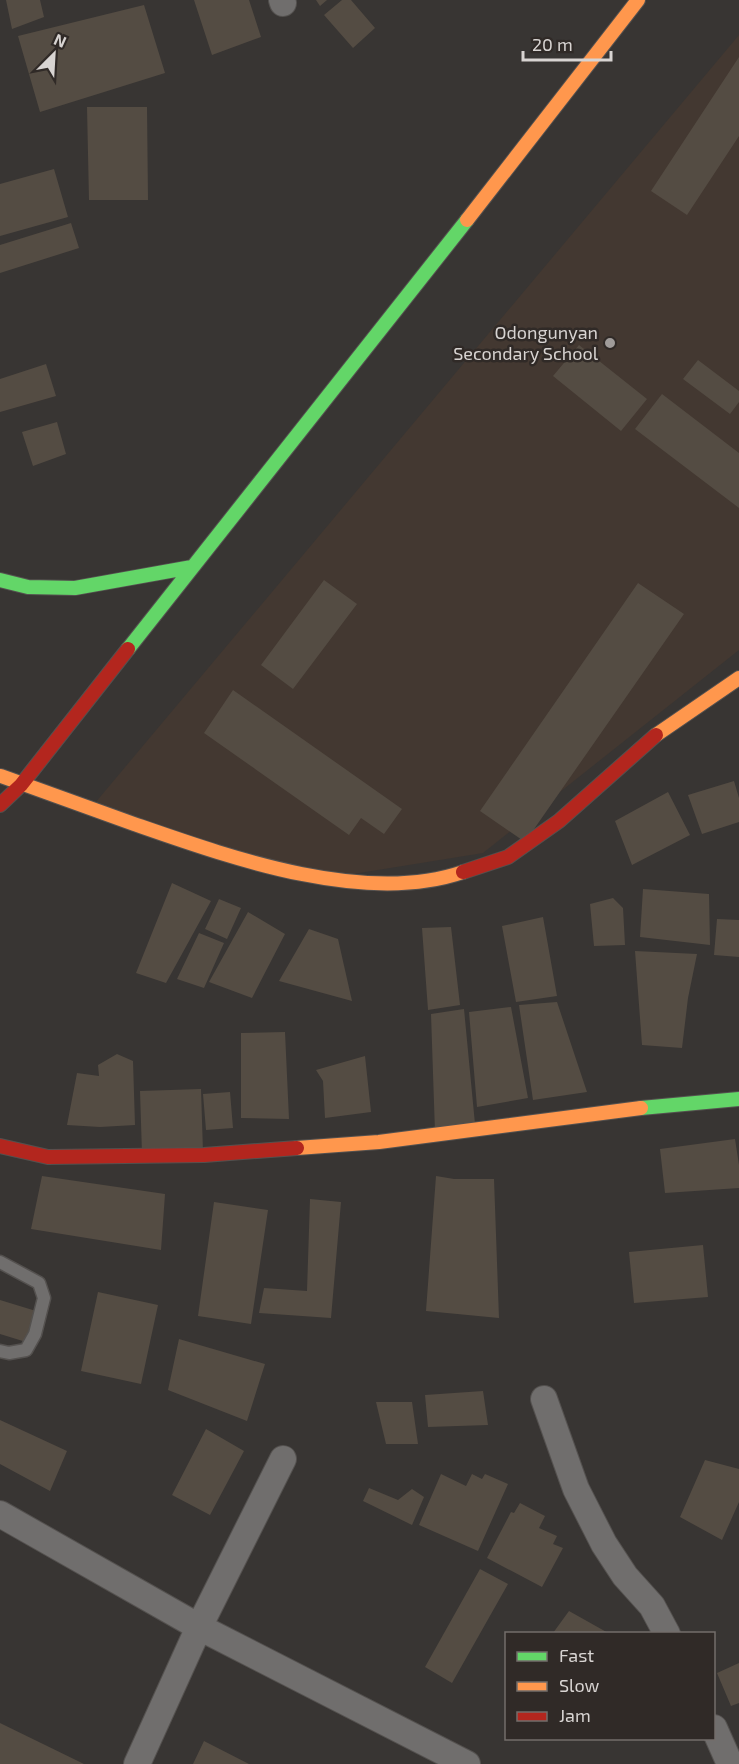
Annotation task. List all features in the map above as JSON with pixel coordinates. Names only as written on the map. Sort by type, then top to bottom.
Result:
[{"type":"main road","points":[[0,805],[21,785],[638,0]]},
{"type":"main road","points":[[0,580],[28,587],[75,588],[192,567]]},
{"type":"main road","points":[[0,776],[203,848],[322,879],[394,884],[452,876],[507,857],[559,821],[655,735],[739,678]]},
{"type":"main road","points":[[0,1146],[48,1157],[204,1155],[379,1143],[660,1106],[739,1099]]},
{"type":"street","points":[[544,1399],[576,1489],[604,1544],[625,1576],[652,1606],[666,1632]]},
{"type":"street","points":[[137,1764],[199,1627],[283,1459]]},
{"type":"street","points":[[0,1514],[199,1627],[466,1764]]},
{"type":"street","points":[[715,1730],[730,1764]]},
{"type":"lane","points":[[0,1262],[39,1283],[44,1298],[35,1334],[26,1350],[9,1353],[0,1351]]},
{"type":"shaded area","name":"Odongunyan Secondary School","points":[[739,35],[739,650],[483,853],[322,879],[90,809]]},
{"type":"building","points":[[6,0],[40,0],[44,17],[12,29]]},
{"type":"building","points":[[194,0],[249,0],[261,37],[212,55]]},
{"type":"building","points":[[316,0],[327,0],[320,6]]},
{"type":"building","points":[[342,0],[351,0],[375,28],[353,48],[324,15]]},
{"type":"building","points":[[144,5],[165,73],[40,112],[18,36]]},
{"type":"building","points":[[739,57],[739,136],[687,215],[651,191]]},
{"type":"building","points":[[87,107],[147,107],[148,200],[89,200]]},
{"type":"building","points":[[54,169],[68,217],[0,236],[0,184]]},
{"type":"building","points":[[71,223],[79,248],[0,273],[0,245]]},
{"type":"building","points":[[579,345],[647,399],[621,431],[553,376]]},
{"type":"building","points":[[698,360],[739,391],[739,402],[730,414],[683,379]]},
{"type":"building","points":[[46,364],[56,396],[0,412],[0,379]]},
{"type":"building","points":[[662,394],[739,453],[739,508],[635,429]]},
{"type":"building","points":[[57,422],[66,454],[33,466],[22,432]]},
{"type":"building","points":[[324,580],[357,604],[293,689],[261,665]]},
{"type":"building","points":[[638,583],[684,614],[525,842],[480,811]]},
{"type":"building","points":[[233,690],[402,809],[384,834],[361,818],[349,835],[204,733]]},
{"type":"building","points":[[734,781],[739,798],[739,822],[702,834],[688,795]]},
{"type":"building","points":[[668,792],[690,835],[632,865],[615,821]]},
{"type":"building","points":[[172,883],[211,901],[166,983],[136,973]]},
{"type":"building","points":[[643,889],[709,894],[710,945],[640,937]]},
{"type":"building","points":[[613,898],[623,908],[625,945],[594,946],[590,904]]},
{"type":"building","points":[[219,899],[241,908],[227,939],[205,929]]},
{"type":"building","points":[[248,912],[285,934],[252,998],[209,982]]},
{"type":"building","points":[[543,917],[557,996],[516,1002],[502,926]]},
{"type":"building","points":[[717,919],[739,920],[739,957],[714,955]]},
{"type":"building","points":[[451,927],[460,1005],[428,1010],[422,928]]},
{"type":"building","points":[[309,929],[338,939],[352,1001],[279,981]]},
{"type":"building","points":[[199,933],[224,943],[204,988],[177,979]]},
{"type":"building","points":[[635,951],[697,954],[688,998],[682,1048],[642,1045]]},
{"type":"building","points":[[557,1002],[587,1092],[533,1100],[519,1005]]},
{"type":"building","points":[[511,1007],[528,1098],[477,1107],[469,1012]]},
{"type":"building","points":[[464,1009],[475,1124],[435,1132],[431,1014]]},
{"type":"building","points":[[285,1032],[289,1119],[241,1118],[241,1033]]},
{"type":"building","points":[[117,1054],[133,1061],[135,1125],[100,1127],[67,1125],[77,1073],[99,1076],[98,1065]]},
{"type":"building","points":[[365,1056],[371,1112],[325,1118],[323,1081],[316,1070]]},
{"type":"building","points":[[201,1089],[203,1152],[142,1154],[140,1091]]},
{"type":"building","points":[[230,1092],[233,1128],[206,1130],[203,1094]]},
{"type":"building","points":[[735,1139],[739,1165],[739,1188],[665,1193],[660,1149]]},
{"type":"building","points":[[42,1176],[165,1194],[161,1250],[31,1229]]},
{"type":"building","points":[[436,1176],[454,1179],[494,1179],[499,1318],[426,1311]]},
{"type":"building","points":[[310,1199],[341,1202],[331,1318],[259,1313],[264,1288],[307,1291]]},
{"type":"building","points":[[214,1202],[268,1210],[251,1324],[198,1316]]},
{"type":"building","points":[[703,1245],[708,1297],[634,1303],[629,1252]]},
{"type":"building","points":[[98,1292],[158,1305],[141,1384],[81,1371]]},
{"type":"building","points":[[0,1300],[36,1311],[26,1342],[0,1334]]},
{"type":"building","points":[[179,1339],[265,1364],[247,1421],[168,1390]]},
{"type":"building","points":[[483,1391],[488,1425],[428,1427],[425,1395]]},
{"type":"building","points":[[376,1402],[412,1402],[418,1444],[386,1444]]},
{"type":"building","points":[[0,1420],[67,1451],[50,1491],[0,1464]]},
{"type":"building","points":[[206,1429],[244,1451],[210,1515],[172,1495]]},
{"type":"building","points":[[705,1460],[739,1469],[739,1502],[722,1540],[680,1517]]},
{"type":"building","points":[[441,1474],[466,1486],[472,1474],[482,1479],[485,1474],[508,1484],[478,1551],[419,1525]]},
{"type":"building","points":[[369,1488],[398,1500],[412,1489],[424,1497],[412,1525],[363,1501]]},
{"type":"building","points":[[520,1503],[545,1516],[539,1528],[557,1536],[553,1544],[563,1548],[542,1587],[487,1558],[511,1512],[514,1513]]},
{"type":"building","points":[[480,1569],[508,1584],[452,1683],[425,1667]]},
{"type":"building","points":[[569,1611],[606,1632],[554,1632]]},
{"type":"building","points":[[739,1663],[739,1703],[731,1706],[717,1673]]},
{"type":"building","points":[[0,1723],[84,1764],[0,1764]]},
{"type":"building","points":[[204,1741],[249,1764],[193,1764]]},
{"type":"traffic: fast","points":[[128,649],[467,220]]},
{"type":"traffic: fast","points":[[0,580],[28,587],[75,588],[192,567]]},
{"type":"traffic: fast","points":[[641,1108],[739,1099]]},
{"type":"traffic: slow","points":[[467,220],[638,0]]},
{"type":"traffic: slow","points":[[656,735],[739,678]]},
{"type":"traffic: slow","points":[[1,776],[212,850],[297,873],[341,880],[384,883],[425,881],[463,872]]},
{"type":"traffic: slow","points":[[297,1148],[379,1142],[641,1108]]},
{"type":"traffic: jam","points":[[0,805],[21,785],[128,649]]},
{"type":"traffic: jam","points":[[463,872],[508,857],[559,821],[656,735]]},
{"type":"traffic: jam","points":[[0,1146],[48,1157],[204,1155],[297,1148]]},
{"type":"place","name":"Odongunyan Secondary School","points":[[610,343]]}]
